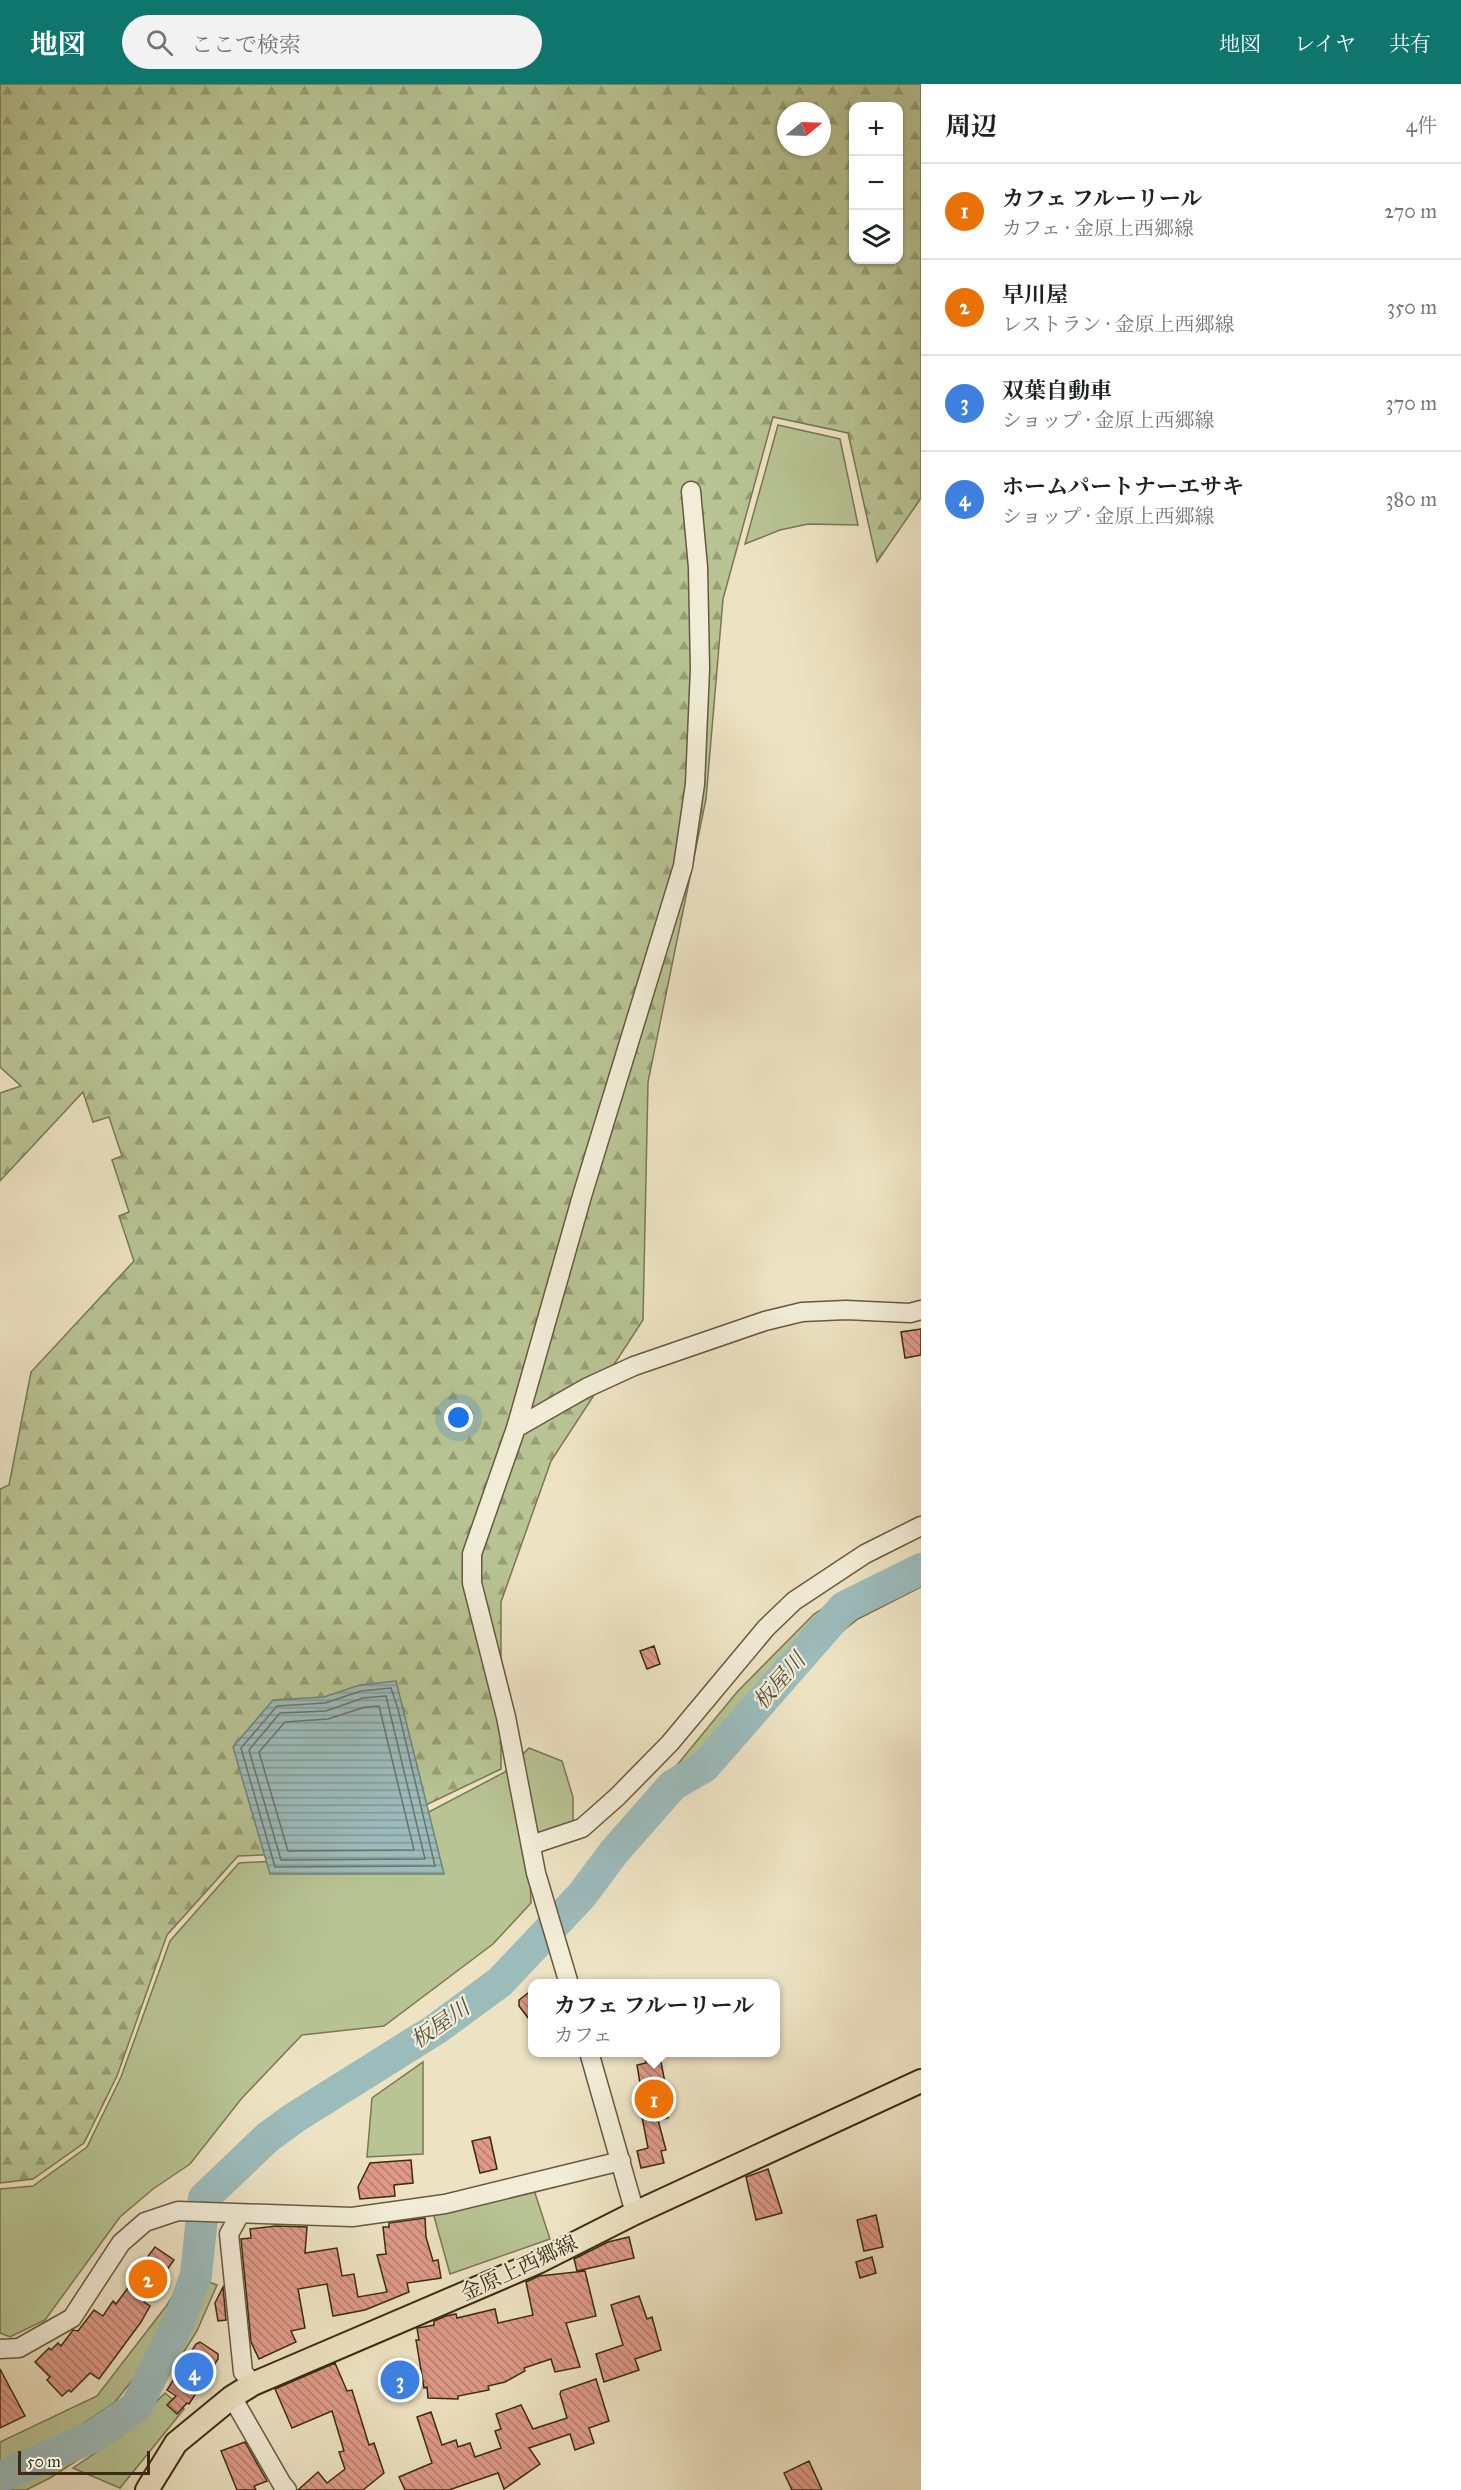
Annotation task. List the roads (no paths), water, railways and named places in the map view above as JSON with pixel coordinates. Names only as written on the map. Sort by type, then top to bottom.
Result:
[{"type":"main road","name":"金原上西郷線","points":[[147,2490],[176,2443],[232,2397],[253,2384],[538,2262],[635,2213],[921,2081]]},
{"type":"street","points":[[567,1979],[545,1904],[506,1717],[472,1583],[472,1554],[516,1428],[582,1196],[683,866],[695,784],[700,669],[698,567],[692,491]]},
{"type":"street","points":[[516,1428],[586,1388],[634,1366],[765,1321],[802,1312],[846,1310],[910,1313],[921,1310]]},
{"type":"street","points":[[531,1845],[582,1828],[617,1797],[670,1743],[766,1628],[794,1601],[865,1554],[921,1526]]},
{"type":"street","points":[[590,2057],[635,2213]]},
{"type":"street","points":[[0,2349],[20,2348],[72,2318],[121,2243],[145,2222],[178,2211],[352,2217],[445,2204],[621,2161]]},
{"type":"street","points":[[236,2214],[229,2234],[243,2372],[253,2384]]},
{"type":"street","points":[[232,2397],[287,2490]]},
{"type":"water","points":[[396,1681],[444,1874],[270,1874],[233,1747],[273,1700],[324,1697],[360,1685]]},
{"type":"waterway","name":"板屋川","points":[[0,2477],[92,2437],[136,2407],[180,2319],[196,2275],[204,2198],[268,2137],[294,2118],[436,2029],[500,1982],[582,1895],[614,1852],[673,1785],[704,1767],[844,1607],[921,1569]]},
{"type":"place","name":"カフェ フルーリール","points":[[654,2099]]},
{"type":"place","name":"早川屋","points":[[148,2279]]},
{"type":"place","name":"ホームパートナーエサキ","points":[[194,2372]]},
{"type":"place","name":"双葉自動車","points":[[400,2380]]}]
